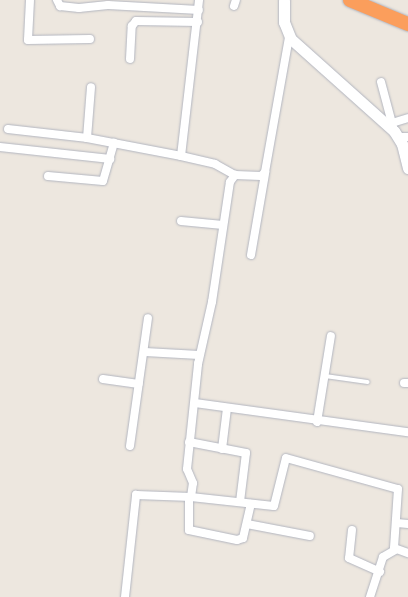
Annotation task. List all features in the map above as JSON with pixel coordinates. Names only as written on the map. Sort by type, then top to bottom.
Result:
[{"type":"highway","points":[[350,0],[408,24]]},
{"type":"street","points":[[30,0],[26,39],[90,39]]},
{"type":"street","points":[[57,0],[60,6],[79,8],[108,5],[199,10]]},
{"type":"street","points":[[181,156],[198,22],[199,0]]},
{"type":"street","points":[[251,255],[289,37],[284,22],[284,0]]},
{"type":"street","points":[[130,59],[132,26],[136,22],[198,22]]},
{"type":"street","points":[[289,37],[398,132]]},
{"type":"street","points":[[381,82],[398,132],[408,168]]},
{"type":"street","points":[[87,138],[92,87]]},
{"type":"street","points":[[398,132],[408,118]]},
{"type":"street","points":[[8,129],[87,138],[181,156],[215,164],[235,175],[264,174]]},
{"type":"street","points":[[48,176],[103,181],[114,143]]},
{"type":"street","points":[[0,147],[110,159]]},
{"type":"street","points":[[235,175],[230,182],[199,355],[187,469],[193,484],[190,497],[189,528],[193,532],[240,540],[247,524],[251,504]]},
{"type":"street","points":[[181,221],[223,225]]},
{"type":"street","points":[[130,446],[145,352],[148,318]]},
{"type":"street","points":[[317,422],[330,336]]},
{"type":"street","points":[[145,352],[199,355]]},
{"type":"street","points":[[103,379],[139,384]]},
{"type":"street","points":[[195,403],[317,422],[408,432]]},
{"type":"street","points":[[222,448],[227,408]]},
{"type":"street","points":[[189,442],[247,454],[240,502]]},
{"type":"street","points":[[125,597],[136,495],[190,497],[251,504],[276,505],[284,460],[289,458],[396,488],[400,493],[395,550]]},
{"type":"street","points":[[397,523],[408,524]]},
{"type":"street","points":[[247,524],[310,536]]},
{"type":"street","points":[[352,530],[349,558],[380,572]]},
{"type":"street","points":[[370,597],[380,572],[383,557],[395,550],[408,553]]},
{"type":"lane","points":[[324,376],[368,382]]}]
